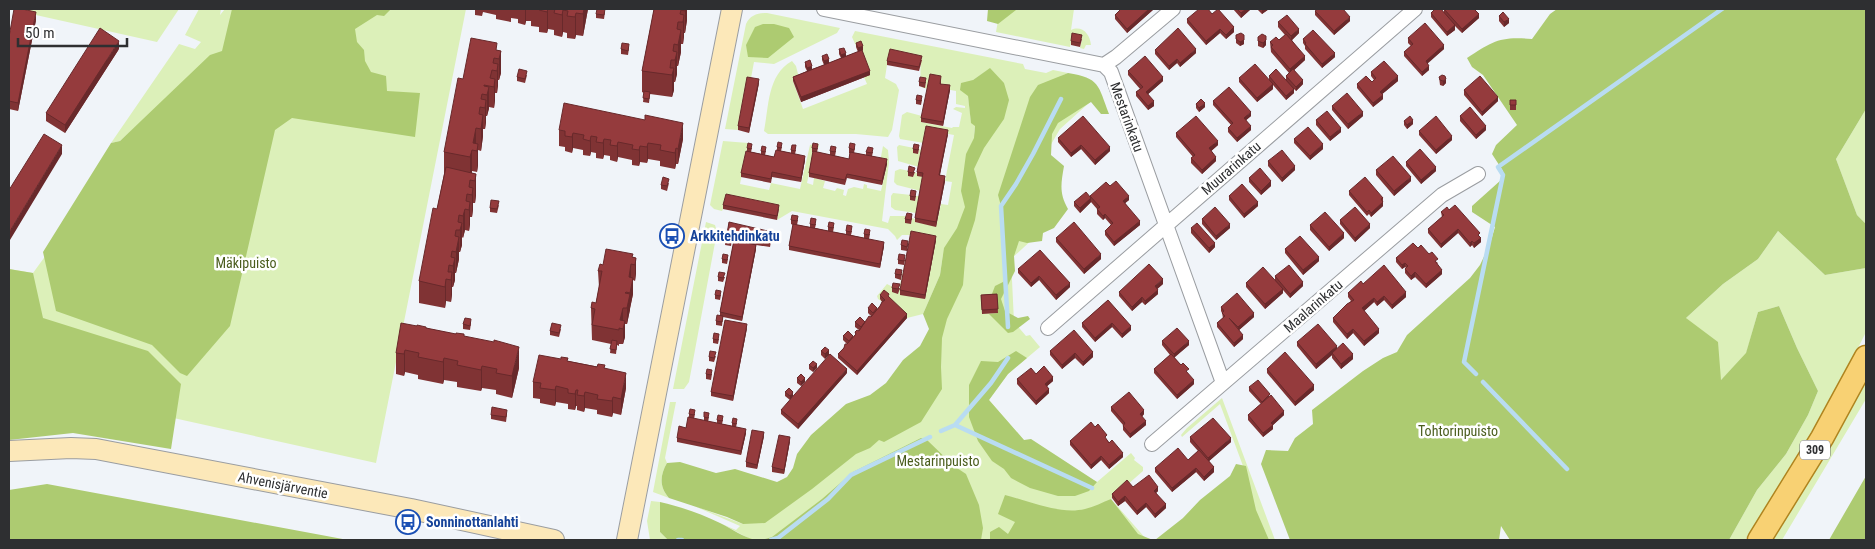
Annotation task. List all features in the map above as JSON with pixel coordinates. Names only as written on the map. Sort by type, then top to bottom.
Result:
[{"type":"main road","points":[[627,540],[732,9]]},
{"type":"main road","name":"309","points":[[1759,540],[1822,438],[1866,357]]},
{"type":"main road","name":"Ahvenisjärventie","points":[[9,451],[71,448],[96,449],[411,509],[554,540]]},
{"type":"street","name":"Mestarinkatu","points":[[824,9],[1104,65],[1111,72],[1223,383]]},
{"type":"street","points":[[1104,65],[1116,58],[1173,9]]},
{"type":"street","name":"Muurarinkatu","points":[[1048,328],[1415,9]]},
{"type":"street","name":"Maalarinkatu","points":[[1152,444],[1442,195],[1478,174]]},
{"type":"green space","points":[[9,9],[179,9],[157,42]]},
{"type":"green space","name":"Mäkipuisto","points":[[199,9],[221,9],[220,15],[225,9],[466,9],[376,463],[160,415],[84,405],[9,269],[33,273],[146,117],[120,141],[111,143],[179,44],[195,49],[201,42],[185,35]]},
{"type":"green space","points":[[232,9],[391,9],[384,16],[377,15],[355,29],[357,42],[364,50],[365,61],[371,72],[386,76],[387,91],[420,93],[415,137],[292,118],[275,130],[230,326],[187,376],[180,373],[152,345],[56,311],[43,252],[111,143],[120,141],[210,55],[222,51]]},
{"type":"green space","points":[[988,9],[1027,9],[1016,10],[998,24],[987,21]]},
{"type":"green space","points":[[1000,9],[1074,9],[1071,30],[1079,29],[1085,32],[1089,37],[1091,45],[1086,45],[1084,49],[1080,48],[1082,39],[1072,38],[1070,47],[996,32]]},
{"type":"green space","name":"Tohtorinpuisto","points":[[1557,9],[1866,9],[1866,109],[1836,159],[1857,215],[1866,224],[1866,268],[1825,275],[1778,231],[1758,259],[1723,284],[1686,318],[1718,342],[1721,380],[1746,353],[1758,312],[1779,306],[1818,391],[1808,415],[1786,454],[1757,490],[1729,540],[1510,540],[1501,526],[1499,540],[1290,540],[1261,464],[1266,450],[1288,451],[1295,438],[1313,424],[1312,410],[1363,371],[1383,358],[1397,352],[1407,335],[1470,278],[1480,265],[1490,244],[1495,227],[1472,212],[1472,206],[1501,180],[1503,171],[1492,154],[1496,145],[1517,125],[1483,75],[1472,67],[1467,58],[1497,41],[1512,38],[1532,39],[1550,14]]},
{"type":"green space","points":[[767,13],[840,28],[837,33],[774,64],[754,62],[751,78],[747,82],[738,130],[725,129],[746,24],[755,15]]},
{"type":"green space","points":[[763,24],[774,24],[789,28],[794,37],[768,58],[748,57],[746,45],[755,27]]},
{"type":"green space","name":"Mestarinpuisto","points":[[855,31],[1023,64],[1025,69],[1046,73],[1053,70],[1068,73],[1061,76],[1099,94],[1060,129],[1032,177],[1035,237],[1011,259],[1014,322],[1026,336],[1030,335],[1040,347],[1008,374],[989,400],[1030,447],[1097,482],[1131,453],[1135,458],[1134,460],[1143,467],[1143,471],[1111,499],[1147,540],[789,540],[772,537],[761,540],[750,539],[722,524],[736,530],[740,526],[692,505],[743,524],[930,363],[944,248],[940,275],[923,314],[907,318],[878,299],[877,296],[887,284],[893,287],[898,294],[911,235],[902,235],[897,240],[888,229],[792,211],[777,220],[779,209],[723,209],[722,211],[714,209],[710,205],[723,141],[748,143],[740,184],[769,190],[771,183],[800,189],[810,145],[818,143],[819,147],[812,152],[807,183],[813,185],[814,178],[825,181],[823,188],[835,191],[837,188],[844,190],[843,195],[846,196],[848,189],[854,187],[863,189],[864,184],[867,185],[867,188],[881,191],[887,164],[880,162],[883,146],[888,150],[889,162],[882,221],[888,223],[890,216],[905,216],[911,224],[912,218],[915,219],[915,222],[936,226],[941,204],[948,205],[952,182],[945,181],[954,135],[927,130],[924,143],[900,139],[902,115],[907,112],[922,116],[921,122],[952,128],[959,127],[962,113],[953,109],[956,107],[965,108],[965,106],[956,104],[956,91],[940,88],[941,81],[928,89],[921,87],[925,87],[926,83],[920,81],[921,60],[887,65],[885,78],[896,84],[899,90],[892,130],[888,137],[856,134],[768,134],[764,131],[773,83],[784,67],[792,61],[796,66],[799,78],[793,81],[803,109],[867,84],[864,77],[869,75],[852,37]],"holes":[[[988,70],[974,137],[975,125],[971,122],[968,95],[973,80]]]},
{"type":"green space","points":[[990,68],[1004,83],[1009,100],[1004,119],[984,148],[974,169],[980,191],[975,220],[966,248],[963,285],[947,319],[942,338],[942,389],[921,422],[884,442],[879,440],[870,448],[856,454],[765,523],[743,524],[669,498],[662,485],[663,472],[667,463],[680,462],[716,473],[735,469],[777,482],[787,477],[793,468],[797,454],[811,435],[846,404],[870,395],[886,383],[903,360],[920,346],[929,329],[923,314],[940,275],[944,248],[957,228],[965,207],[961,191],[966,154],[974,138],[975,126],[971,123],[968,96],[960,90],[961,83],[973,80]]},
{"type":"green space","points":[[1068,73],[1086,77],[1096,85],[1100,90],[1109,114],[1101,114],[1091,102],[1058,123],[1052,134],[1051,155],[1064,166],[1062,188],[1063,198],[1068,209],[1054,228],[1043,233],[1042,241],[1027,243],[1019,241],[1014,256],[1015,271],[1001,299],[1005,311],[1018,318],[1028,316],[1030,319],[1013,332],[1008,333],[989,314],[998,313],[990,299],[995,286],[1003,282],[1005,277],[1001,206],[998,195],[1030,97],[1038,85]]},
{"type":"green space","points":[[1866,109],[1866,224],[1857,215],[1836,159]]},
{"type":"green space","points":[[899,145],[914,148],[918,154],[919,149],[922,150],[919,167],[898,161],[897,147]]},
{"type":"green space","points":[[900,169],[909,171],[913,177],[915,172],[923,177],[921,191],[897,185],[894,182],[895,171]]},
{"type":"green space","points":[[893,193],[911,195],[915,201],[916,196],[920,196],[916,213],[895,210],[891,207],[891,196]]},
{"type":"green space","points":[[706,222],[715,225],[717,232],[689,382],[684,389],[673,389]]},
{"type":"green space","points":[[1778,231],[1825,275],[1866,268],[1866,332],[1812,433],[1745,540],[1729,540],[1757,490],[1786,454],[1808,415],[1818,391],[1779,306],[1758,312],[1746,354],[1721,380],[1686,318],[1723,284],[1758,259]]},
{"type":"green space","points":[[9,269],[33,273],[43,318],[148,351],[181,384],[171,449],[73,433],[9,440]]},
{"type":"green space","points":[[1016,351],[1027,358],[1008,374],[989,400],[1024,440],[1031,439],[1097,482],[1089,491],[1075,496],[1058,496],[1030,488],[1011,478],[1004,469],[992,461],[978,441],[969,417],[969,385],[981,361],[998,362]]},
{"type":"green space","points":[[1866,379],[1866,399],[1782,540],[1772,540]]},
{"type":"green space","points":[[1222,398],[1275,540],[1164,540],[1246,467],[1243,466],[1220,404],[1182,437],[1181,435]]},
{"type":"green space","points":[[670,402],[676,402],[665,458],[667,463],[662,481],[663,490],[669,498],[653,492]]},
{"type":"green space","points":[[921,438],[927,440],[954,466],[966,474],[979,505],[983,528],[981,540],[761,540],[772,537],[822,499],[853,472]]},
{"type":"green space","points":[[1236,464],[1246,466],[1256,510],[1269,540],[1155,540],[1230,476]]},
{"type":"green space","points":[[1866,476],[1866,540],[1829,540],[1833,533]]},
{"type":"green space","points":[[47,484],[348,540],[9,540],[9,490]]},
{"type":"green space","points":[[1005,495],[1065,510],[1085,509],[1111,499],[1138,534],[1153,540],[990,540],[990,532],[999,527],[1008,534],[1015,522],[998,514]]},
{"type":"green space","points":[[651,501],[660,502],[660,532],[668,540],[650,540],[647,521]]},
{"type":"green space","points":[[660,502],[698,514],[756,540],[668,540],[660,532]]},
{"type":"building","points":[[14,9],[36,12],[18,103],[9,101],[9,37]]},
{"type":"building","points":[[540,9],[548,9],[547,12]]},
{"type":"building","points":[[555,9],[584,9],[583,14],[576,13],[575,17],[567,16],[568,11],[563,10],[562,15],[554,13]]},
{"type":"building","points":[[597,9],[605,9],[604,15],[596,14]]},
{"type":"building","points":[[654,9],[685,9],[685,11],[681,10],[680,14],[684,15],[683,22],[678,22],[677,29],[681,30],[678,45],[674,44],[673,51],[677,52],[675,60],[671,60],[670,68],[674,68],[672,75],[642,71]]},
{"type":"building","points":[[1121,9],[1149,9],[1127,29],[1115,15]]},
{"type":"building","points":[[1199,9],[1208,9],[1212,14],[1218,9],[1234,27],[1226,35],[1220,29],[1206,41],[1187,19]]},
{"type":"building","points":[[1237,9],[1246,9],[1241,13]]},
{"type":"building","points":[[1318,9],[1343,9],[1350,17],[1334,31],[1315,11]]},
{"type":"building","points":[[1435,9],[1441,9],[1455,25],[1447,32],[1431,13]]},
{"type":"building","points":[[1444,9],[1474,9],[1479,14],[1462,29]]},
{"type":"building","points":[[1503,12],[1509,19],[1504,22],[1499,16]]},
{"type":"building","points":[[1287,15],[1299,29],[1291,36],[1278,22]]},
{"type":"building","points":[[1425,23],[1444,45],[1426,61],[1429,66],[1422,72],[1404,52],[1413,44],[1408,38]]},
{"type":"building","points":[[100,28],[119,41],[65,125],[46,113]]},
{"type":"building","points":[[1178,28],[1196,49],[1180,63],[1177,59],[1169,66],[1155,50]]},
{"type":"building","points":[[1313,30],[1335,53],[1322,64],[1303,39]]},
{"type":"building","points":[[1072,33],[1082,35],[1080,43],[1071,41]]},
{"type":"building","points":[[1241,33],[1244,35],[1244,40],[1240,42],[1236,39],[1236,35]]},
{"type":"building","points":[[1262,34],[1266,36],[1266,40],[1263,43],[1258,41],[1258,37]]},
{"type":"building","points":[[1286,34],[1305,56],[1290,69],[1271,47],[1273,45],[1270,42],[1276,37],[1279,40]]},
{"type":"building","points":[[471,38],[497,43],[496,50],[501,51],[499,59],[494,58],[493,63],[498,64],[497,71],[492,70],[490,78],[495,79],[494,87],[484,85],[489,87],[487,95],[482,94],[481,99],[486,100],[485,108],[480,107],[479,114],[483,115],[481,129],[476,128],[473,143],[478,144],[477,151],[472,150],[470,157],[444,152],[458,78],[463,79]]},
{"type":"building","points":[[861,41],[863,46],[858,48],[856,43]]},
{"type":"building","points":[[622,43],[629,44],[628,51],[621,49]]},
{"type":"building","points":[[844,48],[846,53],[841,55],[839,49]]},
{"type":"building","points":[[890,49],[922,56],[919,67],[887,61]]},
{"type":"building","points":[[862,50],[870,71],[801,97],[793,77]]},
{"type":"building","points":[[827,54],[829,59],[824,61],[822,56]]},
{"type":"building","points":[[1145,56],[1163,77],[1146,92],[1154,101],[1148,106],[1136,92],[1143,87],[1128,71]]},
{"type":"building","points":[[810,60],[812,66],[807,68],[805,62]]},
{"type":"building","points":[[1384,61],[1398,76],[1380,92],[1383,95],[1373,103],[1357,84],[1366,76],[1372,82],[1376,78],[1371,72]]},
{"type":"building","points":[[1255,64],[1273,84],[1257,98],[1239,78]]},
{"type":"building","points":[[519,69],[527,71],[525,79],[517,77]]},
{"type":"building","points":[[1276,69],[1294,89],[1286,96],[1269,76]]},
{"type":"building","points":[[1293,69],[1303,80],[1296,87],[1286,76]]},
{"type":"building","points":[[930,74],[941,76],[940,84],[950,85],[943,122],[921,118]]},
{"type":"building","points":[[1442,75],[1446,79],[1443,81],[1439,77]]},
{"type":"building","points":[[1480,76],[1498,97],[1482,112],[1464,90]]},
{"type":"building","points":[[747,77],[759,79],[749,128],[738,126]]},
{"type":"building","points":[[920,77],[926,78],[925,83],[919,82]]},
{"type":"building","points":[[1229,87],[1251,112],[1244,118],[1251,126],[1237,138],[1228,128],[1233,123],[1213,101]]},
{"type":"building","points":[[644,91],[650,92],[649,99],[643,98]]},
{"type":"building","points":[[1347,93],[1363,112],[1348,124],[1332,106]]},
{"type":"building","points":[[917,95],[922,96],[921,101],[916,100]]},
{"type":"building","points":[[1201,99],[1205,103],[1199,108],[1196,104]]},
{"type":"building","points":[[1510,100],[1516,100],[1516,105],[1510,105]]},
{"type":"building","points":[[564,103],[645,120],[645,115],[683,123],[678,149],[676,148],[675,153],[660,150],[661,145],[648,143],[647,147],[640,146],[639,150],[632,149],[633,145],[618,142],[617,146],[610,145],[611,140],[604,139],[603,143],[596,142],[597,137],[591,136],[590,141],[583,139],[584,135],[573,133],[572,137],[565,136],[565,131],[559,130]]},
{"type":"building","points":[[1470,107],[1486,126],[1476,135],[1460,116]]},
{"type":"building","points":[[1327,111],[1341,128],[1330,137],[1316,120]]},
{"type":"building","points":[[1083,116],[1110,147],[1095,160],[1081,145],[1071,153],[1058,138]]},
{"type":"building","points":[[1196,116],[1218,141],[1209,148],[1216,157],[1202,170],[1191,158],[1195,155],[1176,133]]},
{"type":"building","points":[[1410,116],[1413,120],[1407,125],[1404,121]]},
{"type":"building","points":[[1436,116],[1452,136],[1436,150],[1419,131]]},
{"type":"building","points":[[926,126],[948,130],[939,175],[945,176],[936,222],[915,218],[923,173],[917,172]]},
{"type":"building","points":[[1308,127],[1323,144],[1310,156],[1294,139]]},
{"type":"building","points":[[44,134],[62,145],[9,231],[9,190]]},
{"type":"building","points":[[778,142],[782,143],[781,148],[777,147]]},
{"type":"building","points":[[748,143],[752,144],[751,149],[747,148]]},
{"type":"building","points":[[813,143],[818,144],[817,149],[812,148]]},
{"type":"building","points":[[850,143],[855,144],[854,150],[849,148]]},
{"type":"building","points":[[914,144],[919,145],[918,150],[913,149]]},
{"type":"building","points":[[792,145],[796,145],[795,151],[791,150]]},
{"type":"building","points":[[762,146],[766,147],[765,152],[761,151]]},
{"type":"building","points":[[831,146],[836,147],[835,152],[830,151]]},
{"type":"building","points":[[868,147],[873,148],[872,153],[866,152]]},
{"type":"building","points":[[1420,149],[1436,167],[1421,180],[1406,162]]},
{"type":"building","points":[[776,150],[805,156],[801,178],[772,172],[771,179],[741,173],[746,151],[774,157]]},
{"type":"building","points":[[1282,150],[1295,166],[1282,178],[1268,161]]},
{"type":"building","points":[[813,151],[849,159],[850,152],[887,159],[882,181],[847,174],[845,180],[809,173]]},
{"type":"building","points":[[1393,156],[1411,177],[1394,191],[1376,170]]},
{"type":"building","points":[[909,166],[915,168],[913,173],[908,172]]},
{"type":"building","points":[[446,167],[476,174],[475,181],[470,180],[469,187],[473,188],[472,195],[467,194],[466,201],[470,202],[469,210],[465,209],[463,216],[459,215],[458,222],[462,223],[460,230],[456,230],[455,236],[459,237],[456,252],[452,251],[451,257],[455,258],[453,266],[449,265],[448,272],[452,272],[451,280],[446,279],[445,287],[419,281],[433,208],[437,209]]},
{"type":"building","points":[[1260,168],[1271,181],[1261,191],[1249,178]]},
{"type":"building","points":[[663,177],[669,179],[667,186],[661,185]]},
{"type":"building","points":[[1365,177],[1383,198],[1381,199],[1383,202],[1371,213],[1369,210],[1367,212],[1349,191]]},
{"type":"building","points":[[1116,181],[1129,196],[1123,201],[1140,221],[1114,242],[1105,231],[1113,223],[1105,214],[1103,216],[1097,209],[1100,207],[1090,196],[1106,182],[1110,186]]},
{"type":"building","points":[[1242,184],[1258,202],[1244,214],[1229,196]]},
{"type":"building","points":[[911,190],[916,191],[915,197],[910,196]]},
{"type":"building","points":[[1086,192],[1091,198],[1080,208],[1074,202]]},
{"type":"building","points":[[726,194],[779,205],[777,216],[723,205]]},
{"type":"building","points":[[491,200],[499,201],[497,209],[490,208]]},
{"type":"building","points":[[1455,205],[1480,233],[1478,235],[1481,238],[1474,243],[1472,241],[1470,243],[1458,229],[1441,244],[1428,229],[1444,215],[1441,212],[1447,207],[1449,210]]},
{"type":"building","points":[[1215,207],[1230,224],[1216,236],[1202,219]]},
{"type":"building","points":[[1355,207],[1370,224],[1355,238],[1340,220]]},
{"type":"building","points":[[1325,212],[1344,233],[1329,247],[1310,225]]},
{"type":"building","points":[[907,213],[912,214],[911,220],[905,219]]},
{"type":"building","points":[[792,215],[798,216],[797,221],[791,220]]},
{"type":"building","points":[[811,218],[816,219],[815,225],[810,224]]},
{"type":"building","points":[[729,222],[772,232],[770,243],[727,234]]},
{"type":"building","points":[[829,222],[834,223],[833,228],[828,227]]},
{"type":"building","points":[[1074,222],[1101,254],[1084,269],[1056,238]]},
{"type":"building","points":[[1197,223],[1215,243],[1209,248],[1191,228]]},
{"type":"building","points":[[793,224],[884,242],[880,264],[789,246]]},
{"type":"building","points":[[847,225],[852,226],[851,232],[846,231]]},
{"type":"building","points":[[865,229],[870,230],[869,235],[864,234]]},
{"type":"building","points":[[911,231],[936,236],[925,295],[900,290]]},
{"type":"building","points":[[727,236],[732,237],[731,242],[725,241]]},
{"type":"building","points":[[1300,236],[1319,257],[1303,270],[1285,249]]},
{"type":"building","points":[[734,240],[756,245],[742,317],[720,312]]},
{"type":"building","points":[[902,240],[908,241],[907,247],[901,245]]},
{"type":"building","points":[[1413,243],[1418,248],[1421,245],[1429,254],[1432,252],[1438,259],[1435,261],[1442,270],[1426,284],[1415,272],[1411,276],[1405,269],[1408,266],[1405,263],[1402,265],[1396,258]]},
{"type":"building","points":[[606,249],[633,254],[632,257],[636,258],[635,265],[631,264],[629,277],[633,278],[630,293],[625,293],[630,294],[627,308],[623,308],[620,320],[625,321],[623,329],[619,328],[619,330],[592,325],[595,309],[591,308],[592,302],[596,303],[602,271],[598,271],[600,264],[603,265]]},
{"type":"building","points":[[1040,250],[1070,283],[1056,295],[1039,276],[1031,283],[1018,269]]},
{"type":"building","points":[[723,254],[728,255],[727,260],[722,259]]},
{"type":"building","points":[[899,254],[905,255],[904,261],[898,260]]},
{"type":"building","points":[[1149,264],[1163,279],[1155,286],[1158,290],[1145,301],[1142,297],[1132,307],[1119,292]]},
{"type":"building","points":[[1289,265],[1303,282],[1290,294],[1275,276]]},
{"type":"building","points":[[1384,265],[1406,292],[1392,305],[1384,296],[1377,302],[1374,298],[1362,308],[1379,329],[1364,341],[1353,329],[1347,334],[1333,318],[1347,304],[1354,300],[1348,293],[1361,281],[1363,284]]},
{"type":"building","points":[[1263,267],[1283,289],[1265,304],[1246,283]]},
{"type":"building","points":[[896,269],[902,270],[901,275],[895,274]]},
{"type":"building","points":[[719,272],[725,273],[723,278],[718,277]]},
{"type":"building","points":[[893,283],[900,284],[898,289],[892,288]]},
{"type":"building","points":[[716,290],[721,291],[720,296],[715,295]]},
{"type":"building","points":[[884,290],[907,314],[857,371],[838,354],[856,334],[855,332],[859,331],[869,316],[871,317],[885,300],[880,295]]},
{"type":"building","points":[[1237,293],[1254,313],[1238,327],[1229,318],[1243,335],[1234,343],[1217,323],[1225,316],[1222,313],[1224,311],[1221,307]]},
{"type":"building","points":[[997,294],[998,309],[982,310],[981,295]]},
{"type":"building","points":[[1108,300],[1131,326],[1122,334],[1112,323],[1095,338],[1082,323]]},
{"type":"building","points":[[872,303],[877,308],[873,313],[868,308]]},
{"type":"building","points":[[717,315],[723,316],[722,322],[716,321]]},
{"type":"building","points":[[860,317],[865,322],[861,327],[855,322]]},
{"type":"building","points":[[465,318],[471,319],[470,326],[463,324]]},
{"type":"building","points":[[725,320],[747,324],[733,396],[711,392]]},
{"type":"building","points":[[401,323],[464,334],[464,336],[494,342],[494,340],[519,347],[512,376],[496,373],[497,369],[482,366],[481,370],[457,365],[458,361],[444,358],[443,362],[418,357],[419,353],[405,350],[404,354],[396,353]]},
{"type":"building","points":[[552,323],[561,325],[559,333],[550,331]]},
{"type":"building","points":[[1318,324],[1337,346],[1316,364],[1297,342]]},
{"type":"building","points":[[1177,328],[1189,341],[1174,354],[1162,341]]},
{"type":"building","points":[[1074,330],[1093,352],[1083,362],[1075,353],[1062,365],[1050,351]]},
{"type":"building","points":[[848,331],[853,336],[849,341],[843,336]]},
{"type":"building","points":[[714,333],[719,334],[718,340],[713,339]]},
{"type":"building","points":[[612,340],[617,341],[616,350],[610,349]]},
{"type":"building","points":[[1343,343],[1353,354],[1341,364],[1332,353]]},
{"type":"building","points":[[825,347],[829,350],[825,354],[821,351]]},
{"type":"building","points":[[710,351],[716,352],[714,358],[709,357]]},
{"type":"building","points":[[1285,352],[1314,385],[1295,402],[1267,369]]},
{"type":"building","points":[[830,354],[847,369],[798,424],[781,410]]},
{"type":"building","points":[[1171,354],[1181,365],[1183,363],[1189,369],[1186,371],[1194,380],[1177,395],[1154,369]]},
{"type":"building","points":[[539,355],[561,359],[561,357],[568,358],[567,361],[597,367],[598,364],[605,365],[604,368],[626,373],[621,399],[613,397],[612,401],[597,399],[598,395],[585,392],[584,396],[577,395],[578,390],[576,390],[575,394],[568,393],[568,389],[556,386],[555,390],[540,388],[541,383],[533,382]]},
{"type":"building","points":[[813,361],[817,364],[813,368],[809,365]]},
{"type":"building","points":[[1044,366],[1053,377],[1045,384],[1049,389],[1036,401],[1017,379],[1031,368],[1036,374]]},
{"type":"building","points":[[707,369],[712,370],[711,375],[706,374]]},
{"type":"building","points":[[801,374],[805,378],[801,382],[797,378]]},
{"type":"building","points":[[1258,380],[1270,394],[1262,402],[1249,387]]},
{"type":"building","points":[[789,388],[793,392],[790,396],[785,392]]},
{"type":"building","points":[[1129,392],[1144,410],[1140,414],[1146,421],[1130,434],[1123,426],[1125,423],[1111,407]]},
{"type":"building","points":[[1271,395],[1284,411],[1271,423],[1273,425],[1263,433],[1248,415]]},
{"type":"building","points":[[492,407],[507,410],[506,417],[491,415]]},
{"type":"building","points":[[690,409],[695,410],[694,415],[689,414]]},
{"type":"building","points":[[704,412],[709,413],[708,418],[704,417]]},
{"type":"building","points":[[718,415],[723,416],[722,421],[717,420]]},
{"type":"building","points":[[688,417],[746,429],[741,451],[677,438],[679,426],[686,428]]},
{"type":"building","points":[[733,418],[737,419],[736,424],[732,423]]},
{"type":"building","points":[[1213,418],[1231,438],[1208,458],[1190,437]]},
{"type":"building","points":[[1091,422],[1095,427],[1098,424],[1107,435],[1105,437],[1109,443],[1112,440],[1123,453],[1109,465],[1101,456],[1091,465],[1070,441]]},
{"type":"building","points":[[752,430],[764,432],[757,465],[746,462]]},
{"type":"building","points":[[779,435],[790,437],[784,470],[772,467]]},
{"type":"building","points":[[1178,448],[1188,460],[1199,450],[1214,467],[1204,477],[1196,468],[1172,488],[1155,468]]},
{"type":"building","points":[[1149,475],[1158,487],[1154,491],[1166,504],[1155,514],[1146,503],[1137,511],[1125,496],[1118,502],[1112,494],[1127,480],[1133,487]]},
{"type":"waterway","points":[[1476,374],[1464,362],[1503,175],[1498,167],[1722,9]]},
{"type":"waterway","points":[[1008,327],[1001,206],[1033,154],[1061,99]]},
{"type":"waterway","points":[[955,425],[991,383],[1008,358]]},
{"type":"waterway","points":[[1483,382],[1567,469]]},
{"type":"waterway","points":[[941,431],[955,425],[1092,488]]},
{"type":"waterway","points":[[771,540],[778,538],[828,499],[851,475],[930,437]]},
{"type":"place","name":"Arkkitehdinkatu","points":[[672,236]]},
{"type":"place","name":"Sonninottanlahti","points":[[408,522]]}]
